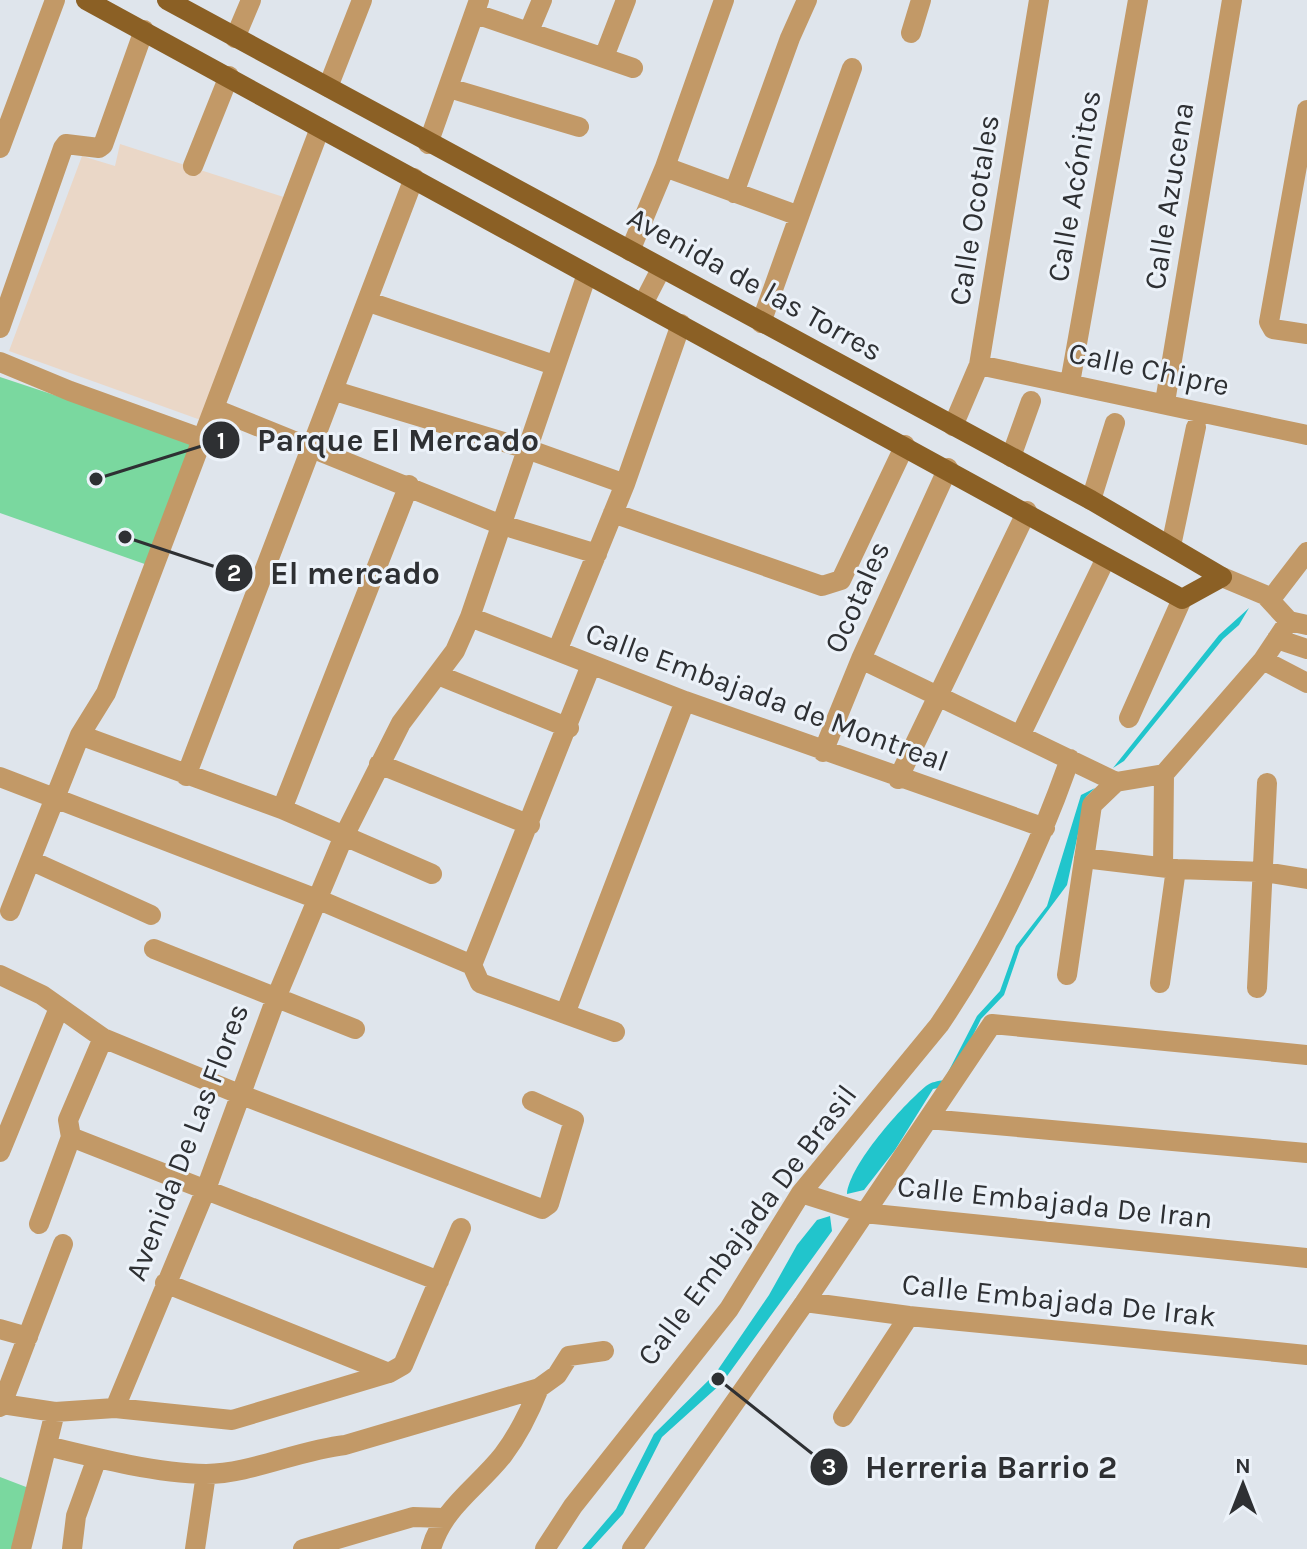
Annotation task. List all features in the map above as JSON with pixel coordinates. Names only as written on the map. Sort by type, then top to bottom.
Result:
[{"type":"main road","name":"Avenida de las Torres","points":[[167,0],[428,144],[1091,500],[1222,577]]},
{"type":"main road","points":[[94,2],[587,274],[1027,511],[1182,599],[1222,577]]},
{"type":"street","points":[[0,148],[55,0]]},
{"type":"street","points":[[235,38],[251,0]]},
{"type":"street","points":[[328,87],[362,0]]},
{"type":"street","points":[[529,31],[542,0]]},
{"type":"street","points":[[604,57],[626,0]]},
{"type":"street","points":[[630,251],[665,167],[724,0]]},
{"type":"street","points":[[734,193],[790,38],[807,0]]},
{"type":"street","points":[[911,33],[921,0]]},
{"type":"street","name":"Calle Ocotales","points":[[953,426],[979,365],[1039,0]]},
{"type":"street","name":"Calle Acónitos","points":[[1070,383],[1138,0]]},
{"type":"street","name":"Calle Azucena","points":[[1165,402],[1232,0]]},
{"type":"street","points":[[428,144],[477,7],[529,31],[633,68]]},
{"type":"street","points":[[0,328],[63,148],[66,144],[99,148],[103,145],[144,30]]},
{"type":"street","points":[[761,323],[852,68]]},
{"type":"street","points":[[193,166],[229,76]]},
{"type":"street","points":[[449,88],[579,127]]},
{"type":"street","points":[[1307,110],[1269,322],[1273,329],[1307,334]]},
{"type":"street","points":[[10,911],[80,735],[106,693],[320,128]]},
{"type":"street","points":[[665,167],[799,216]]},
{"type":"street","points":[[186,776],[414,178]]},
{"type":"street","points":[[644,302],[661,269]]},
{"type":"street","name":"Avenida De Las Flores","points":[[115,1408],[206,1189],[276,998],[343,838],[401,723],[455,651],[470,617],[499,524],[587,274]]},
{"type":"street","points":[[369,302],[554,365]]},
{"type":"street","points":[[557,651],[625,484],[681,324]]},
{"type":"street","points":[[0,362],[78,395],[203,439]]},
{"type":"street","name":"Calle Chipre","points":[[979,365],[1165,402],[1307,435]]},
{"type":"street","points":[[335,391],[527,449],[625,484]]},
{"type":"street","points":[[1011,457],[1031,401]]},
{"type":"street","points":[[215,409],[499,524],[597,554]]},
{"type":"street","points":[[1091,500],[1115,423]]},
{"type":"street","points":[[1171,546],[1196,427]]},
{"type":"street","points":[[613,513],[822,586],[833,585],[841,580],[905,445]]},
{"type":"street","name":"Ocotales","points":[[823,752],[861,659],[948,468]]},
{"type":"street","points":[[282,809],[409,485]]},
{"type":"street","points":[[898,779],[1027,511]]},
{"type":"street","points":[[1271,599],[1307,552]]},
{"type":"street","points":[[1021,734],[1106,558]]},
{"type":"street","name":"Avenida de las Torres","points":[[1222,577],[1253,587],[1298,623]]},
{"type":"street","points":[[1129,718],[1182,599]]},
{"type":"street","name":"Calle Embajada de Montreal","points":[[470,617],[823,752],[1045,828]]},
{"type":"street","points":[[1160,983],[1169,869],[1164,774],[1263,660],[1277,639],[1298,623]]},
{"type":"street","points":[[1277,639],[1307,649]]},
{"type":"street","points":[[861,659],[1021,734],[1107,779],[1164,774]]},
{"type":"street","points":[[1263,660],[1307,683]]},
{"type":"street","points":[[472,965],[569,728],[591,665]]},
{"type":"street","points":[[438,675],[569,728]]},
{"type":"street","points":[[565,1014],[685,701]]},
{"type":"street","points":[[80,735],[282,809],[432,874]]},
{"type":"street","name":"Calle Embajada De Brasil","points":[[545,1549],[626,1437],[729,1309],[801,1193],[939,1025],[959,996],[1045,828],[1070,759]]},
{"type":"street","points":[[379,764],[530,825]]},
{"type":"street","points":[[0,777],[317,899],[472,965],[480,983],[615,1032]]},
{"type":"street","points":[[1067,975],[1092,805],[1107,779]]},
{"type":"street","points":[[1257,988],[1267,783]]},
{"type":"street","points":[[1084,858],[1169,869],[1265,872],[1307,879]]},
{"type":"street","points":[[32,861],[151,915]]},
{"type":"street","points":[[154,949],[355,1029]]},
{"type":"street","points":[[0,975],[42,995],[103,1038],[239,1094],[542,1209],[549,1204],[574,1120],[532,1101]]},
{"type":"street","points":[[0,1152],[59,1008]]},
{"type":"street","points":[[632,1549],[805,1302],[992,1024],[1307,1055]]},
{"type":"street","points":[[39,1224],[71,1137],[68,1120],[103,1038]]},
{"type":"street","points":[[928,1119],[1307,1153]]},
{"type":"street","points":[[71,1137],[439,1281]]},
{"type":"street","name":"Calle Embajada De Iran","points":[[801,1193],[864,1213],[1307,1258]]},
{"type":"street","points":[[63,1244],[1,1406],[55,1412],[115,1408],[232,1420],[389,1373],[403,1365],[461,1228]]},
{"type":"street","points":[[165,1283],[389,1373]]},
{"type":"street","name":"Calle Embajada De Irak","points":[[805,1302],[909,1316],[1307,1355]]},
{"type":"street","points":[[843,1417],[909,1316]]},
{"type":"street","points":[[0,1329],[28,1337]]},
{"type":"street","points":[[47,1446],[97,1458],[206,1474],[312,1448],[345,1445],[539,1388],[557,1375],[569,1356],[604,1351]]},
{"type":"street","points":[[431,1549],[444,1518],[503,1455],[529,1412],[539,1388]]},
{"type":"street","points":[[21,1549],[55,1412]]},
{"type":"street","points":[[72,1549],[76,1516],[97,1458]]},
{"type":"street","points":[[195,1549],[206,1474]]},
{"type":"street","points":[[303,1549],[413,1517],[444,1518]]},
{"type":"shaded area","points":[[120,144],[293,200],[209,423],[9,351],[82,156],[115,166]]},
{"type":"green space","points":[[0,377],[205,445],[156,568],[0,513]]},
{"type":"green space","points":[[0,1477],[34,1490],[20,1549],[0,1549]]},
{"type":"water","points":[[1249,608],[1239,625],[1223,639],[1124,761],[1113,768],[1219,635]]},
{"type":"water","points":[[1095,788],[1086,797],[1067,885],[1020,948],[1004,995],[981,1019],[948,1086],[933,1089],[895,1150],[864,1190],[847,1194],[857,1167],[879,1136],[926,1086],[944,1080],[977,1016],[1000,991],[1016,946],[1047,906],[1081,795]]},
{"type":"water","points":[[830,1216],[832,1231],[722,1383],[662,1437],[623,1514],[591,1549],[582,1549],[616,1509],[654,1434],[715,1374],[769,1295],[797,1245],[817,1220]]},
{"type":"place","name":"Parque El Mercado","points":[[96,479]]},
{"type":"place","name":"El mercado","points":[[125,537]]},
{"type":"place","name":"Herreria Barrio 2","points":[[718,1379]]}]
